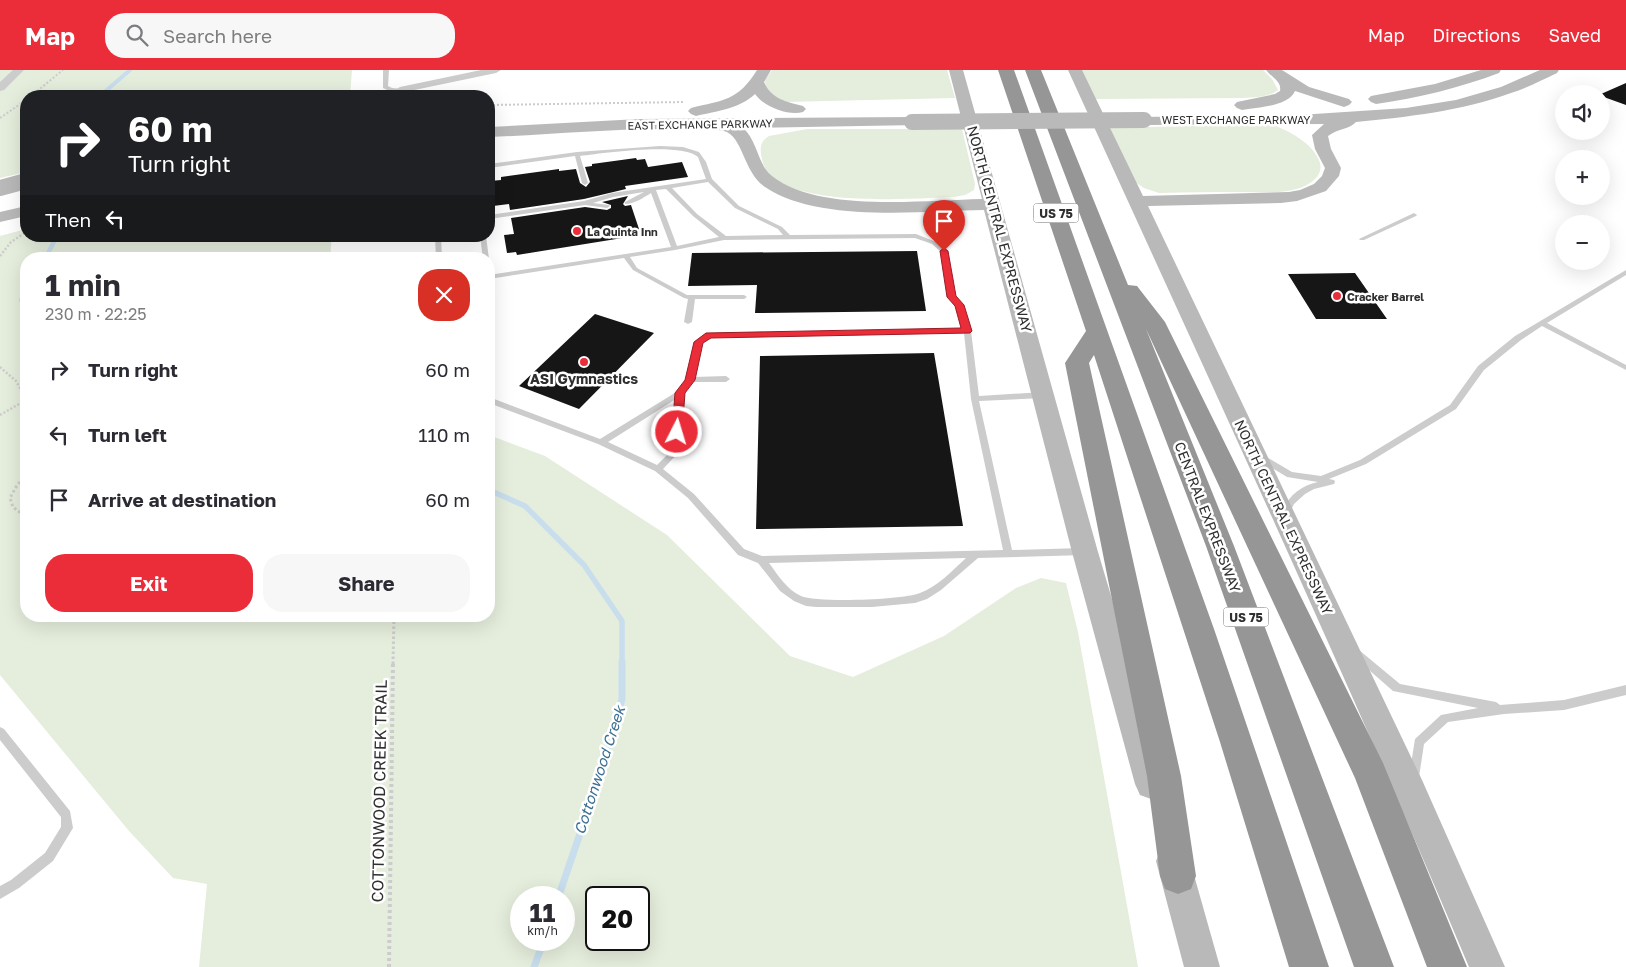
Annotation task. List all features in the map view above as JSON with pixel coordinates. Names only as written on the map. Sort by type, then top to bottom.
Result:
[{"type":"highway","name":"US 75","points":[[1006,70],[1217,678],[1309,967]]},
{"type":"highway","name":"CENTRAL EXPRESSWAY","points":[[1033,70],[1223,555],[1374,967]]},
{"type":"highway","points":[[1112,270],[1154,322],[1222,463],[1371,774],[1447,967]]},
{"type":"highway","points":[[1097,331],[1077,363],[1164,776],[1178,876]]},
{"type":"main road","name":"NORTH CENTRAL EXPRESSWAY","points":[[956,70],[1085,552],[1178,876],[1202,967]]},
{"type":"main road","name":"NORTH CENTRAL EXPRESSWAY","points":[[1075,70],[1411,791],[1487,967]]},
{"type":"main road","name":"WEST EXCHANGE PARKWAY","points":[[1222,105],[1344,102],[1419,92],[1458,83],[1494,70]]},
{"type":"main road","name":"WEST EXCHANGE PARKWAY","points":[[909,115],[1140,113],[1273,119],[1336,118],[1400,113],[1462,102],[1503,91],[1533,80],[1552,70]]},
{"type":"main road","points":[[1278,75],[1304,90],[1344,102]]},
{"type":"main road","points":[[1242,105],[1280,98],[1287,93],[1288,87],[1278,75]]},
{"type":"main road","points":[[761,76],[760,94],[768,100],[798,109]]},
{"type":"main road","points":[[691,112],[740,100],[751,92],[761,76]]},
{"type":"main road","name":"WEST EXCHANGE PARKWAY","points":[[1140,113],[1193,105]]},
{"type":"main road","name":"EAST EXCHANGE PARKWAY","points":[[585,112],[798,109],[909,115]]},
{"type":"main road","points":[[691,112],[740,132],[745,139],[759,172],[770,183],[802,198],[849,206],[992,204]]},
{"type":"main road","name":"EAST EXCHANGE PARKWAY","points":[[495,132],[557,127],[691,112],[819,123],[909,115]]},
{"type":"main road","points":[[1137,201],[1300,196],[1326,184],[1332,177],[1334,168],[1323,149],[1320,135],[1330,127],[1344,122],[1400,113]]},
{"type":"main road","points":[[1273,119],[1302,132],[1323,149]]},
{"type":"main road","points":[[752,156],[759,139],[771,130],[819,123]]},
{"type":"main road","points":[[0,188],[20,183]]},
{"type":"main road","points":[[0,217],[20,212]]},
{"type":"street","points":[[0,88],[19,70]]},
{"type":"street","points":[[400,90],[496,70]]},
{"type":"lane","points":[[386,70],[385,87],[391,90],[400,90]]},
{"type":"lane","points":[[495,165],[607,151],[690,149],[702,158],[710,180],[716,188],[738,207],[780,228],[788,237]]},
{"type":"lane","points":[[577,154],[585,184]]},
{"type":"lane","points":[[495,216],[585,203],[612,195],[710,180]]},
{"type":"lane","points":[[668,187],[695,215],[724,238]]},
{"type":"lane","points":[[627,203],[638,199],[653,189]]},
{"type":"lane","points":[[653,189],[675,248]]},
{"type":"lane","points":[[585,203],[607,206]]},
{"type":"lane","points":[[1362,239],[1414,214]]},
{"type":"lane","points":[[495,276],[675,248],[724,238],[916,236],[934,243],[944,251],[952,297],[960,305],[967,331],[975,399],[1008,554]]},
{"type":"lane","points":[[626,256],[635,269],[686,297],[744,297]]},
{"type":"lane","points":[[1284,516],[1287,507],[1311,486],[1328,484],[1336,480],[1453,407],[1481,368],[1518,338],[1626,272]]},
{"type":"lane","points":[[688,322],[692,297]]},
{"type":"lane","points":[[1543,324],[1626,368]]},
{"type":"lane","points":[[601,442],[680,393],[690,380],[698,342],[709,335],[967,331]]},
{"type":"lane","points":[[690,380],[726,379]]},
{"type":"lane","points":[[658,470],[675,452],[680,393]]},
{"type":"lane","points":[[975,399],[1044,395]]},
{"type":"lane","points":[[495,402],[601,442],[658,470],[691,496],[741,552],[761,560],[1085,552]]},
{"type":"lane","points":[[1256,455],[1290,475],[1322,479],[1363,462]]},
{"type":"lane","points":[[761,560],[785,591],[793,598],[804,603],[816,603],[913,600],[934,589],[976,555]]},
{"type":"lane","points":[[1342,641],[1397,688],[1504,708]]},
{"type":"lane","points":[[1411,791],[1419,742],[1445,718],[1504,708],[1564,705],[1626,690]]},
{"type":"lane","points":[[0,732],[66,815],[67,828],[49,857],[15,884],[0,893]]},
{"type":"path","points":[[38,90],[63,70]]},
{"type":"path","points":[[0,118],[20,104]]},
{"type":"path","points":[[495,105],[691,112]]},
{"type":"path","points":[[0,256],[11,242],[20,236]]},
{"type":"path","points":[[0,367],[16,379],[20,387]]},
{"type":"path","points":[[0,416],[20,403]]},
{"type":"path","points":[[20,481],[8,496],[8,502],[11,509],[20,514]]},
{"type":"path","name":"COTTONWOOD CREEK TRAIL","points":[[389,967],[394,622]]},
{"type":"green space","points":[[0,70],[352,70],[350,90],[20,90],[20,173],[0,178]]},
{"type":"green space","points":[[772,70],[947,70],[955,98],[784,102],[766,94],[765,80]]},
{"type":"green space","points":[[1081,70],[1263,70],[1272,79],[1278,90],[1265,96],[1242,98],[1094,99]]},
{"type":"green space","points":[[1271,124],[1299,138],[1311,148],[1319,160],[1319,174],[1309,184],[1293,190],[1279,192],[1159,193],[1144,188],[1132,180],[1109,128]]},
{"type":"green space","points":[[807,129],[962,129],[975,184],[974,190],[965,195],[954,197],[878,199],[816,194],[790,187],[771,176],[762,159],[761,146],[763,141],[769,136]]},
{"type":"green space","points":[[20,231],[20,242],[331,242],[331,252],[20,252],[20,622],[495,622],[495,437],[545,456],[667,535],[790,656],[853,677],[944,636],[1016,588],[1041,578],[1066,583],[1078,632],[1138,967],[199,967],[207,884],[173,878],[129,831],[0,675],[0,236]]},
{"type":"building","points":[[1626,83],[1626,105],[1610,99],[1610,90]]},
{"type":"building","points":[[636,158],[637,160],[645,159],[648,167],[682,162],[688,177],[625,186],[626,189],[584,199],[510,210],[509,204],[495,206],[495,181],[501,180],[501,177],[559,169],[559,171],[576,169],[580,183],[586,187],[590,182],[585,167],[592,166],[592,164]]},
{"type":"building","name":"La Quinta Inn","points":[[628,196],[623,204],[625,206],[631,205],[641,235],[517,255],[516,252],[507,253],[504,235],[514,234],[511,218],[585,207],[607,210],[611,208],[611,205],[602,202]]},
{"type":"building","points":[[917,251],[926,311],[755,313],[757,285],[688,286],[692,253]]},
{"type":"building","name":"Cracker Barrel","points":[[1355,273],[1387,319],[1316,319],[1288,274]]},
{"type":"building","name":"ASI Gymnastics","points":[[595,314],[654,333],[579,409],[519,386]]},
{"type":"building","points":[[934,353],[963,526],[756,529],[760,356]]},
{"type":"waterway","name":"Cottonwood Creek","points":[[107,90],[130,70]]},
{"type":"waterway","name":"Cottonwood Creek","points":[[49,252],[54,242]]},
{"type":"waterway","name":"Cottonwood Creek","points":[[495,493],[525,506],[584,565],[622,621],[622,699],[598,781],[562,886]]},
{"type":"waterway","name":"Cottonwood Creek","points":[[534,967],[540,951]]},
{"type":"place","name":"La Quinta Inn","points":[[577,231]]},
{"type":"place","name":"Cracker Barrel","points":[[1337,296]]},
{"type":"place","name":"ASI Gymnastics","points":[[584,362]]},
{"type":"route","points":[[677,432],[680,393],[690,380],[698,342],[709,335],[967,331],[960,305],[952,297],[944,251]]}]
